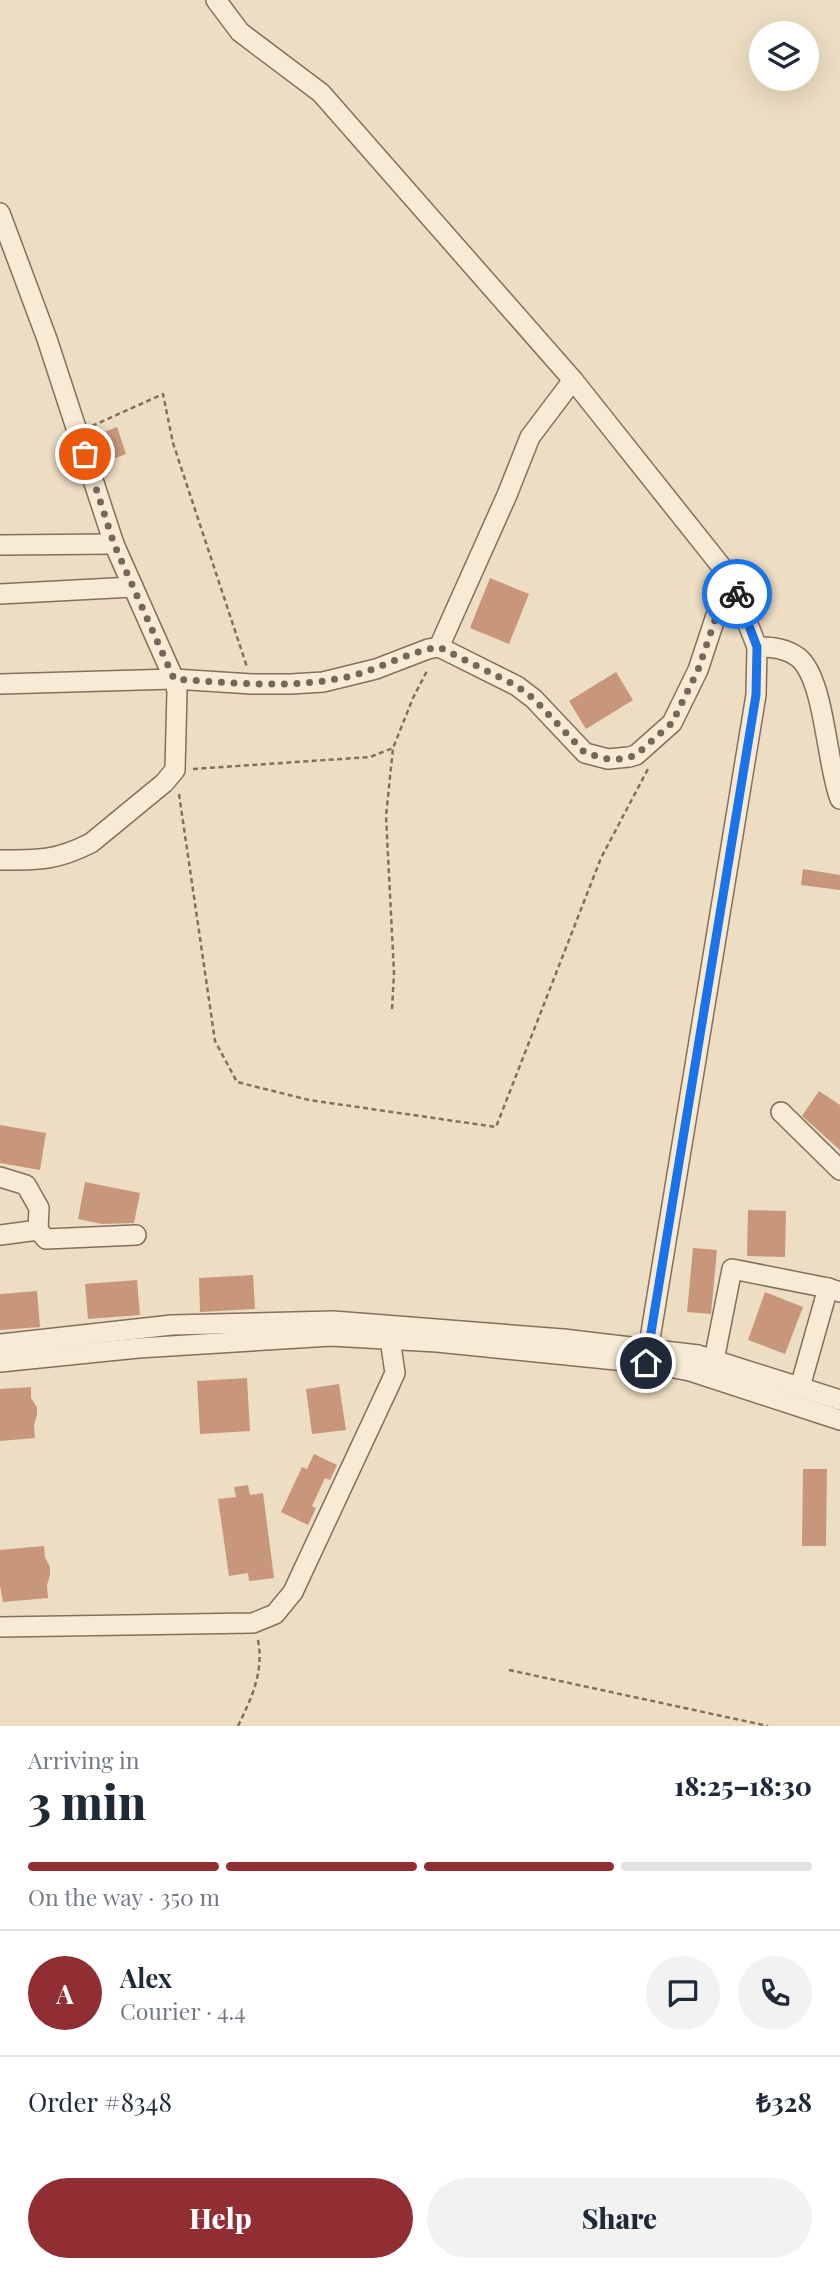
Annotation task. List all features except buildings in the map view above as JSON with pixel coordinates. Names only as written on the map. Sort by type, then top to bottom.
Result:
[{"type":"street","points":[[216,0],[240,32],[321,93],[573,380],[730,576],[757,647],[756,695],[647,1356]]},
{"type":"street","points":[[0,213],[47,339],[114,544],[177,691],[175,770],[153,792],[91,843],[79,849],[46,860],[0,860]]},
{"type":"street","points":[[439,647],[508,495],[530,437],[573,380]]},
{"type":"street","points":[[0,545],[114,544]]},
{"type":"street","points":[[0,684],[174,679],[291,684],[349,677],[439,647],[517,686],[534,699],[585,753],[608,759],[623,759],[636,755],[672,723],[698,670],[730,576]]},
{"type":"street","points":[[0,594],[133,587]]},
{"type":"street","points":[[757,647],[776,647],[788,651],[808,668],[816,685],[840,799]]},
{"type":"street","points":[[782,1112],[840,1170]]},
{"type":"street","points":[[0,1177],[26,1185],[39,1208],[38,1230],[46,1239],[135,1235]]},
{"type":"street","points":[[0,1236],[38,1230]]},
{"type":"street","points":[[714,1360],[732,1269],[834,1290],[800,1387]]},
{"type":"street","points":[[0,1344],[172,1325],[333,1321],[563,1339],[647,1356],[840,1420]]},
{"type":"street","points":[[0,1363],[138,1348],[331,1336],[647,1356],[698,1355],[840,1400]]},
{"type":"street","points":[[0,1627],[253,1623],[275,1614],[293,1592],[394,1373],[390,1339]]},
{"type":"path","points":[[78,432],[163,394],[173,443],[252,684]]},
{"type":"path","points":[[392,1009],[394,973],[386,816],[393,748],[413,698],[439,647]]},
{"type":"path","points":[[393,748],[370,757],[175,770],[215,1041],[237,1082],[310,1100],[496,1127],[601,858],[653,760]]},
{"type":"path","points":[[239,1726],[255,1692],[259,1672],[260,1648],[253,1623]]},
{"type":"path","points":[[509,1670],[768,1726]]},
{"type":"way so far","points":[[85,454],[114,544],[174,679],[252,684],[323,681],[349,677],[439,647],[517,686],[534,699],[585,753],[614,760],[623,759],[636,755],[672,723],[698,670],[730,576],[737,594]]},
{"type":"route","points":[[646,1363],[756,695],[757,647],[737,594]]}]
